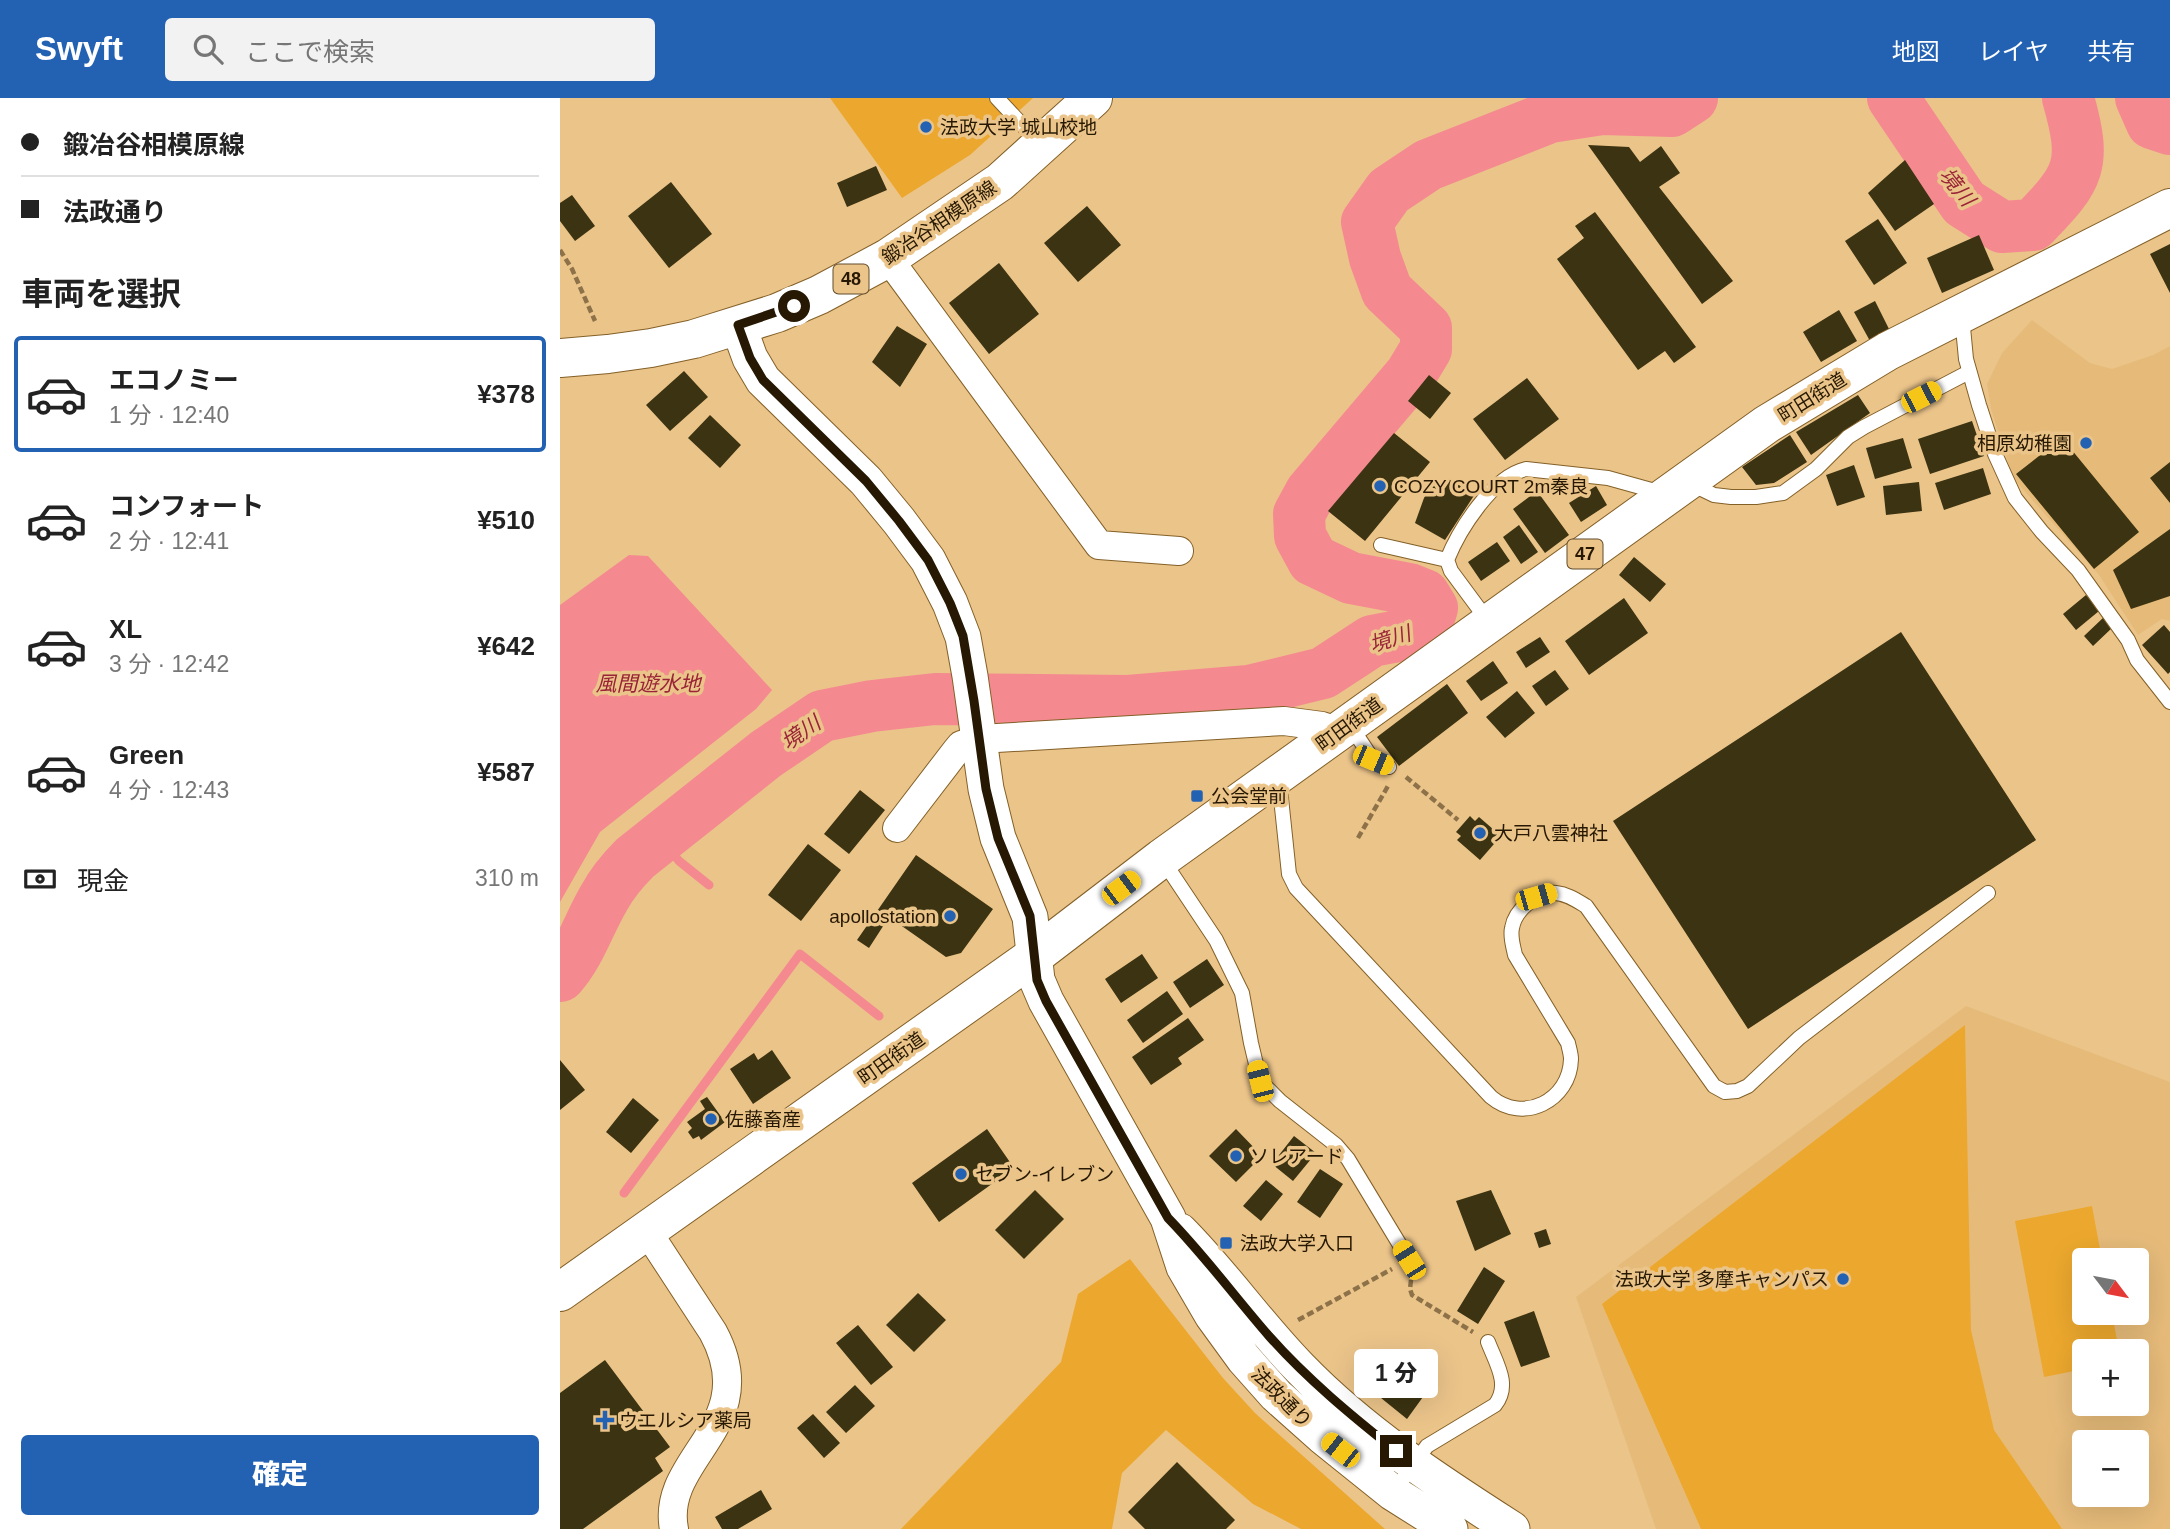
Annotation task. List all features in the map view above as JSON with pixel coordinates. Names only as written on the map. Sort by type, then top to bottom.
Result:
[{"type":"main road","name":"鍛冶谷相模原線","points":[[560,358],[651,348],[694,339],[794,306],[853,278],[888,258],[1000,181],[1093,98]]},
{"type":"main road","name":"町田街道","points":[[560,1292],[1034,956],[1162,858],[1767,424],[1888,351],[2170,208]]},
{"type":"street","points":[[888,258],[1099,545],[1179,551]]},
{"type":"street","name":"法政通り","points":[[738,325],[750,358],[763,380],[866,481],[928,560],[950,603],[959,625],[970,676],[986,789],[998,838],[1030,916],[1037,980],[1046,1001],[1168,1218],[1184,1267],[1212,1315],[1244,1359],[1276,1395],[1393,1493],[1466,1518],[1513,1529]]},
{"type":"street","points":[[897,828],[961,745],[979,732],[1284,721],[1344,727]]},
{"type":"street","name":"法政通り","points":[[1168,1218],[1195,1246],[1270,1336],[1347,1412],[1413,1465],[1466,1518]]},
{"type":"street","points":[[647,1231],[713,1332],[727,1370],[727,1394],[719,1419],[680,1485],[674,1503],[674,1529]]},
{"type":"lane","points":[[997,98],[1041,146]]},
{"type":"lane","points":[[1962,312],[1969,372],[1995,454],[2015,498],[2077,570],[2128,640],[2137,660],[2170,702]]},
{"type":"lane","points":[[1447,561],[1485,497],[1517,471],[1526,469],[1608,478],[1731,497],[1783,493],[1816,469],[1848,437],[1969,372]]},
{"type":"lane","points":[[1381,545],[1447,561]]},
{"type":"lane","points":[[1447,561],[1489,622]]},
{"type":"lane","points":[[1344,727],[1373,760],[1389,767]]},
{"type":"lane","points":[[1279,774],[1289,874],[1296,888],[1491,1097],[1500,1105],[1516,1110],[1543,1104],[1558,1093],[1565,1083],[1572,1057],[1568,1043],[1515,954],[1511,939],[1512,925],[1523,908],[1536,897],[1553,892],[1571,897],[1586,906],[1714,1086],[1725,1092],[1748,1086],[1799,1038],[1989,893]]},
{"type":"lane","points":[[1162,858],[1216,940],[1242,993],[1260,1081],[1280,1101],[1336,1145],[1348,1159],[1409,1260]]},
{"type":"lane","points":[[1393,1493],[1427,1446],[1495,1405],[1501,1398],[1504,1389],[1502,1380],[1488,1342]]},
{"type":"path","points":[[560,250],[572,269],[608,354]]},
{"type":"path","points":[[1358,838],[1386,792]]},
{"type":"path","points":[[1429,796],[1458,820]]},
{"type":"path","points":[[1270,1336],[1409,1260],[1412,1295],[1488,1342]]},
{"type":"shaded area","name":"法政大学 城山校地","points":[[830,98],[1033,98],[970,155],[902,198]]},
{"type":"shaded area","name":"相原幼稚園","points":[[2032,320],[2090,363],[2112,369],[2170,346],[2170,621],[2162,619],[2138,635],[2099,575],[2013,478],[1991,409],[1987,384],[2002,353]]},
{"type":"shaded area","name":"法政大学 多摩キャンパス","points":[[1966,1006],[2170,1082],[2170,1529],[1656,1529],[1576,1297]]},
{"type":"shaded area","points":[[1965,1025],[1971,1330],[1994,1430],[2062,1529],[1701,1529],[1602,1304]]},
{"type":"shaded area","points":[[2092,1206],[2100,1248],[2072,1248],[2072,1325],[2114,1325],[2117,1339],[2072,1339],[2072,1371],[2044,1377],[2015,1221]]},
{"type":"shaded area","points":[[1130,1259],[1223,1378],[1255,1413],[1385,1529],[1301,1529],[1253,1504],[1166,1430],[1122,1473],[1112,1529],[901,1529],[1061,1362],[1078,1294]]},
{"type":"water","name":"風間遊水地","points":[[629,555],[648,556],[772,690],[756,709],[600,832],[560,902],[560,605]]},
{"type":"building","points":[[1588,145],[1629,147],[1640,162],[1661,146],[1680,173],[1659,187],[1733,281],[1702,304]]},
{"type":"building","points":[[1905,160],[1934,204],[1895,231],[1868,193]]},
{"type":"building","points":[[876,166],[887,190],[847,207],[837,183]]},
{"type":"building","points":[[671,182],[712,234],[669,268],[628,216]]},
{"type":"building","points":[[572,195],[595,226],[575,241],[560,221],[560,203]]},
{"type":"building","points":[[1087,206],[1121,245],[1078,282],[1044,243]]},
{"type":"building","points":[[1595,212],[1696,347],[1674,363],[1665,351],[1638,370],[1557,259],[1584,238],[1575,226]]},
{"type":"building","points":[[1878,219],[1907,263],[1874,285],[1845,241]]},
{"type":"building","points":[[1979,235],[1994,270],[1942,293],[1927,258]]},
{"type":"building","points":[[2170,244],[2170,293],[2150,254]]},
{"type":"building","points":[[999,263],[1039,314],[989,354],[949,303]]},
{"type":"building","points":[[1875,301],[1890,331],[1870,341],[1854,312]]},
{"type":"building","points":[[1839,310],[1857,341],[1821,362],[1803,332]]},
{"type":"building","points":[[897,326],[927,344],[900,387],[872,362]]},
{"type":"building","points":[[684,371],[708,397],[670,431],[646,405]]},
{"type":"building","points":[[1429,375],[1451,393],[1430,419],[1408,401]]},
{"type":"building","points":[[1527,378],[1559,419],[1505,460],[1473,419]]},
{"type":"building","points":[[1858,395],[1870,413],[1811,455],[1796,432]]},
{"type":"building","points":[[710,415],[741,445],[720,468],[688,438]]},
{"type":"building","points":[[1972,421],[1984,456],[1930,474],[1918,439]]},
{"type":"building","name":"COZY COURT 2m秦良","points":[[1394,433],[1430,462],[1365,541],[1328,511]]},
{"type":"building","points":[[1790,435],[1807,462],[1774,483],[1756,485],[1742,467]]},
{"type":"building","points":[[1903,438],[1912,468],[1875,479],[1866,448]]},
{"type":"building","points":[[2062,438],[2139,532],[2094,569],[2016,474]]},
{"type":"building","points":[[2170,462],[2170,503],[2150,478]]},
{"type":"building","points":[[1854,465],[1865,497],[1837,506],[1826,475]]},
{"type":"building","points":[[1983,468],[1991,494],[1944,510],[1935,483]]},
{"type":"building","points":[[1448,479],[1475,494],[1445,540],[1415,523],[1432,484]]},
{"type":"building","points":[[1919,482],[1922,511],[1886,515],[1883,486]]},
{"type":"building","points":[[1596,486],[1607,505],[1581,522],[1569,503]]},
{"type":"building","points":[[1537,491],[1569,535],[1545,553],[1513,509]]},
{"type":"building","points":[[1519,525],[1538,552],[1521,564],[1503,537]]},
{"type":"building","points":[[2170,529],[2170,596],[2131,609],[2113,570]]},
{"type":"building","points":[[1497,542],[1510,561],[1481,581],[1468,562]]},
{"type":"building","points":[[1634,557],[1666,584],[1650,602],[1619,575]]},
{"type":"building","points":[[2086,595],[2099,611],[2076,630],[2063,614]]},
{"type":"building","points":[[1624,598],[1648,633],[1589,675],[1565,641]]},
{"type":"building","points":[[2104,617],[2113,627],[2093,646],[2084,636]]},
{"type":"building","points":[[2164,625],[2170,632],[2168,674],[2142,645]]},
{"type":"building","points":[[1901,632],[2036,840],[1748,1029],[1613,821]]},
{"type":"building","points":[[1540,637],[1550,652],[1526,668],[1516,652]]},
{"type":"building","points":[[1493,661],[1508,683],[1481,701],[1466,681]]},
{"type":"building","points":[[1555,670],[1569,689],[1546,706],[1532,686]]},
{"type":"building","points":[[1447,684],[1468,713],[1399,766],[1377,737]]},
{"type":"building","points":[[1517,691],[1535,713],[1505,738],[1486,717]]},
{"type":"building","points":[[860,790],[885,810],[849,854],[824,834]]},
{"type":"building","points":[[1470,816],[1475,821],[1479,817],[1501,836],[1480,860],[1457,840],[1461,836],[1456,832]]},
{"type":"building","points":[[808,844],[841,870],[801,921],[768,895]]},
{"type":"building","points":[[916,855],[993,909],[961,953],[946,957],[889,917],[869,948],[857,940]]},
{"type":"building","points":[[1142,954],[1158,978],[1121,1003],[1105,979]]},
{"type":"building","points":[[1207,959],[1224,985],[1190,1008],[1173,982]]},
{"type":"building","points":[[1167,991],[1183,1014],[1143,1043],[1127,1020]]},
{"type":"building","points":[[1188,1018],[1204,1040],[1178,1058],[1182,1064],[1151,1085],[1132,1057]]},
{"type":"building","points":[[772,1050],[791,1078],[753,1104],[730,1069],[754,1053],[758,1060]]},
{"type":"building","points":[[560,1060],[585,1090],[560,1110]]},
{"type":"building","points":[[707,1097],[725,1122],[701,1140],[699,1136],[693,1139],[688,1132],[692,1128],[687,1122],[705,1109],[700,1101]]},
{"type":"building","points":[[633,1098],[659,1120],[631,1153],[606,1132]]},
{"type":"building","points":[[987,1129],[1014,1168],[939,1222],[912,1183]]},
{"type":"building","name":"ソレアード","points":[[1236,1129],[1262,1156],[1236,1182],[1209,1156]]},
{"type":"building","points":[[1294,1136],[1316,1153],[1293,1181],[1272,1164]]},
{"type":"building","points":[[1320,1169],[1343,1184],[1320,1218],[1297,1202]]},
{"type":"building","points":[[1266,1180],[1283,1194],[1261,1221],[1243,1206]]},
{"type":"building","points":[[1035,1190],[1064,1219],[1024,1259],[995,1230]]},
{"type":"building","points":[[1491,1190],[1511,1234],[1475,1251],[1456,1201]]},
{"type":"building","points":[[1546,1229],[1551,1244],[1539,1248],[1534,1233]]},
{"type":"building","points":[[1484,1267],[1505,1281],[1478,1324],[1457,1311]]},
{"type":"building","points":[[918,1293],[946,1320],[914,1352],[886,1325]]},
{"type":"building","points":[[1534,1311],[1550,1357],[1521,1367],[1504,1322]]},
{"type":"building","points":[[858,1325],[893,1367],[871,1385],[836,1343]]},
{"type":"building","name":"ウエルシア薬局","points":[[605,1360],[670,1447],[655,1458],[663,1471],[583,1529],[560,1529],[560,1393]]},
{"type":"building","points":[[1399,1369],[1428,1390],[1407,1419],[1365,1385]]},
{"type":"building","points":[[855,1385],[875,1406],[846,1433],[826,1412]]},
{"type":"building","points":[[813,1414],[840,1443],[824,1458],[797,1428]]},
{"type":"building","points":[[1177,1462],[1235,1520],[1226,1529],[1145,1529],[1128,1512]]},
{"type":"building","points":[[761,1490],[772,1509],[738,1529],[722,1529],[715,1517]]},
{"type":"waterway","name":"境川","points":[[560,976],[573,958],[611,887],[635,858],[766,754],[822,716],[872,706],[935,699],[1128,701],[1249,691],[1323,673],[1372,641],[1414,633],[1427,624],[1432,608],[1424,595],[1409,589],[1351,578],[1313,560],[1300,536],[1299,514],[1311,492],[1411,374],[1426,349],[1426,328],[1387,291],[1375,258],[1367,222],[1389,191],[1428,165],[1550,117],[1602,109],[1672,111],[1692,98]]},
{"type":"waterway","name":"境川","points":[[1893,98],[1964,203],[2002,227],[2033,225],[2070,181],[2078,155],[2068,98]]},
{"type":"waterway","name":"境川","points":[[2141,98],[2152,123],[2170,129]]},
{"type":"waterway","points":[[660,838],[679,861],[709,885]]},
{"type":"waterway","points":[[624,1193],[800,954],[879,1016]]},
{"type":"place","name":"法政大学 城山校地","points":[[926,127]]},
{"type":"place","name":"相原幼稚園","points":[[2086,443]]},
{"type":"place","name":"COZY COURT 2m秦良","points":[[1380,486]]},
{"type":"place","name":"公会堂前","points":[[1197,796]]},
{"type":"place","name":"大戸八雲神社","points":[[1480,833]]},
{"type":"place","name":"apollostation","points":[[950,916]]},
{"type":"place","name":"佐藤畜産","points":[[711,1119]]},
{"type":"place","name":"ソレアード","points":[[1236,1156]]},
{"type":"place","name":"セブン-イレブン","points":[[961,1174]]},
{"type":"place","name":"法政大学入口","points":[[1226,1243]]},
{"type":"place","name":"法政大学 多摩キャンパス","points":[[1843,1279]]},
{"type":"place","name":"ウエルシア薬局","points":[[605,1420]]},
{"type":"route","points":[[794,306],[738,325],[750,358],[763,380],[866,481],[928,560],[950,603],[963,636],[986,789],[998,838],[1030,916],[1037,980],[1046,1001],[1168,1218],[1302,1371],[1396,1451]]}]
